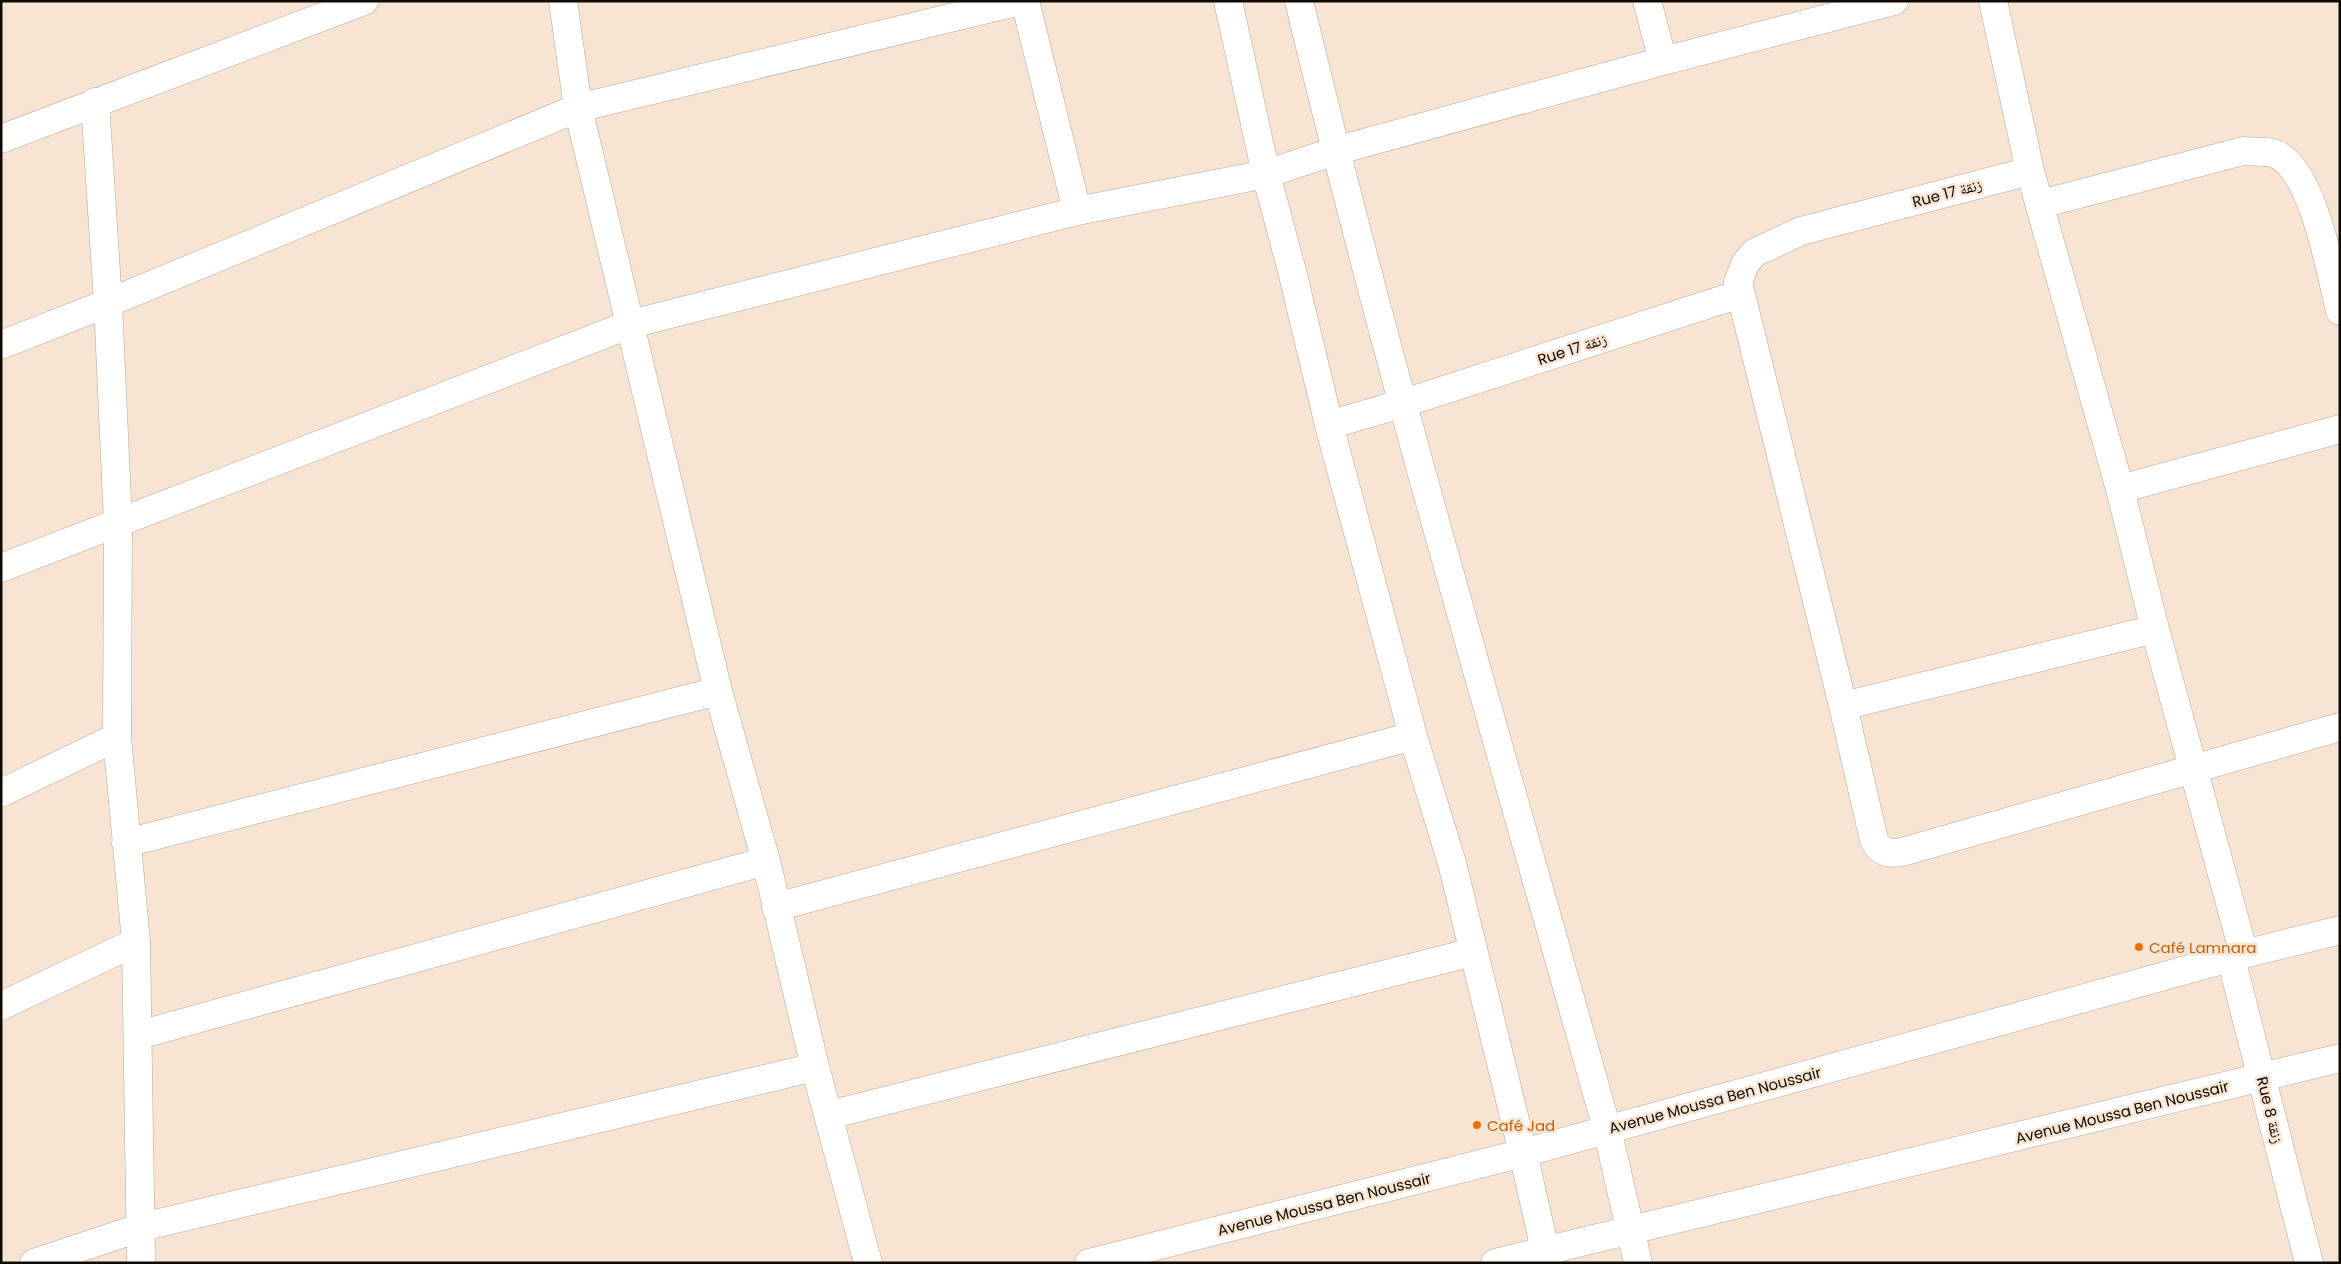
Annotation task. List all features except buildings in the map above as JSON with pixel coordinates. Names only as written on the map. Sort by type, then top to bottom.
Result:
[{"type":"street","points":[[1,139],[364,1]]},
{"type":"street","points":[[563,1],[578,108],[718,691],[766,861],[815,1067],[868,1263]]},
{"type":"street","points":[[1,345],[108,303],[578,108],[1020,1]]},
{"type":"street","points":[[1026,1],[1077,211]]},
{"type":"street","points":[[1228,1],[1266,174],[1292,271],[1329,425],[1413,736],[1452,863],[1523,1153],[1546,1256]]},
{"type":"street","points":[[1299,1],[1335,151],[1404,403],[1608,1129],[1638,1263]]},
{"type":"street","points":[[1647,1],[1663,61]]},
{"type":"street","points":[[1,568],[631,324],[1077,211],[1266,174],[1335,151],[1663,61],[1894,1]]},
{"type":"street","name":"Rue 8 زنقة","points":[[1993,1],[2030,171],[2041,204],[2120,489],[2155,628],[2194,768],[2237,956],[2262,1078],[2309,1263]]},
{"type":"street","points":[[95,102],[108,303],[118,523],[117,737],[136,942],[142,1227],[141,1263]]},
{"type":"street","points":[[2041,204],[2243,151],[2274,154],[2298,173],[2315,211],[2340,311]]},
{"type":"street","name":"Rue 17 زنقة","points":[[1329,425],[1404,403],[1739,288],[1745,264],[1754,253],[1801,231],[2030,171]]},
{"type":"street","points":[[1739,288],[1843,706],[1874,840],[1879,848],[1888,854],[1912,849],[2340,728]]},
{"type":"street","points":[[2120,489],[2340,429]]},
{"type":"street","points":[[1843,706],[2155,628]]},
{"type":"street","points":[[126,843],[718,691]]},
{"type":"street","points":[[776,907],[1413,736]]},
{"type":"street","points":[[1,793],[117,737]]},
{"type":"street","points":[[139,1035],[766,861]]},
{"type":"street","name":"Avenue Moussa Ben Noussair","points":[[1089,1263],[1523,1153],[2237,956],[2340,930]]},
{"type":"street","points":[[1,1006],[136,942]]},
{"type":"street","points":[[829,1115],[1473,952]]},
{"type":"street","name":"Avenue Moussa Ben Noussair","points":[[1495,1263],[1546,1256],[1630,1228],[1675,1219],[2340,1058]]},
{"type":"street","points":[[34,1263],[142,1227],[815,1067]]},
{"type":"place","name":"Café Lamnara","points":[[2139,947]]},
{"type":"place","name":"Café Jad","points":[[1477,1125]]}]
